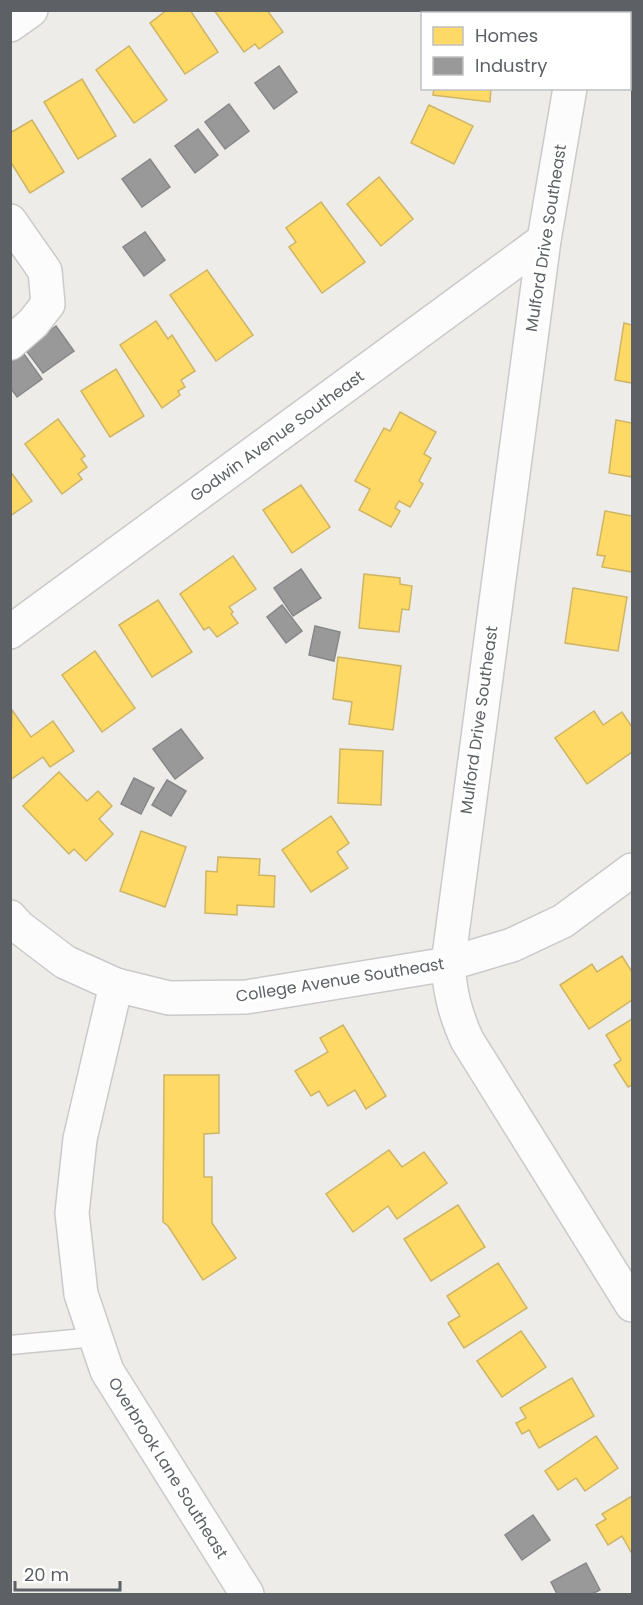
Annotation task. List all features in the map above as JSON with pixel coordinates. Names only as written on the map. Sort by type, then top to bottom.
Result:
[{"type":"street","points":[[10,25],[31,10]]},
{"type":"street","name":"Mulford Drive Southeast","points":[[570,90],[544,240],[448,964],[450,993],[456,1017],[467,1040],[633,1305]]},
{"type":"street","points":[[10,221],[45,271],[48,304],[33,323],[10,343]]},
{"type":"street","name":"Godwin Avenue Southeast","points":[[10,632],[544,240]]},
{"type":"street","name":"College Avenue Southeast","points":[[10,917],[64,962],[116,985],[169,998],[246,997],[448,964],[512,945],[563,921],[633,870]]},
{"type":"street","name":"Overbrook Lane Southeast","points":[[116,985],[80,1139],[72,1213],[81,1293],[107,1371],[247,1594]]},
{"type":"lane","points":[[10,1345],[96,1337]]},
{"type":"building: Homes","points":[[167,10],[190,10],[218,52],[185,74],[150,23]]},
{"type":"building: Homes","points":[[214,10],[267,10],[283,32],[259,49],[255,44],[244,52]]},
{"type":"building: Homes","points":[[129,46],[167,100],[134,123],[96,70]]},
{"type":"building: Homes","points":[[82,79],[116,136],[78,159],[44,102]]},
{"type":"building: Homes","points":[[434,90],[491,90],[490,102],[433,95]]},
{"type":"building: Homes","points":[[429,105],[473,126],[454,164],[411,143]]},
{"type":"building: Homes","points":[[32,120],[64,172],[30,193],[10,161],[10,133]]},
{"type":"building: Homes","points":[[379,177],[413,219],[381,246],[347,204]]},
{"type":"building: Homes","points":[[321,202],[365,262],[322,293],[289,247],[296,242],[286,228]]},
{"type":"building: Homes","points":[[207,270],[253,335],[216,361],[170,295]]},
{"type":"building: Homes","points":[[156,321],[168,339],[172,335],[195,371],[181,380],[185,387],[178,391],[180,395],[162,408],[120,345]]},
{"type":"building: Homes","points":[[624,323],[632,325],[632,383],[615,380]]},
{"type":"building: Homes","points":[[116,369],[144,416],[110,437],[81,391]]},
{"type":"building: Homes","points":[[400,412],[436,432],[424,454],[431,458],[419,481],[423,484],[410,507],[399,501],[395,508],[400,511],[391,527],[359,510],[370,489],[355,481],[384,428],[390,431]]},
{"type":"building: Homes","points":[[58,419],[85,456],[81,459],[87,467],[78,474],[82,479],[62,494],[25,444]]},
{"type":"building: Homes","points":[[616,420],[632,423],[632,477],[609,473]]},
{"type":"building: Homes","points":[[10,471],[32,501],[10,516]]},
{"type":"building: Homes","points":[[301,485],[330,527],[292,553],[263,510]]},
{"type":"building: Homes","points":[[605,511],[632,516],[632,572],[602,567],[605,556],[597,555]]},
{"type":"building: Homes","points":[[233,556],[256,589],[229,607],[238,623],[217,637],[209,627],[204,630],[180,594]]},
{"type":"building: Homes","points":[[364,574],[400,578],[400,584],[412,586],[409,610],[402,609],[399,632],[359,628]]},
{"type":"building: Homes","points":[[573,588],[627,597],[618,651],[565,643]]},
{"type":"building: Homes","points":[[158,600],[192,652],[152,677],[119,625]]},
{"type":"building: Homes","points":[[95,651],[135,708],[102,732],[62,675]]},
{"type":"building: Homes","points":[[338,657],[401,666],[393,730],[349,724],[352,702],[333,699]]},
{"type":"building: Homes","points":[[12,710],[31,737],[53,721],[74,751],[50,767],[43,757],[10,780]]},
{"type":"building: Homes","points":[[594,711],[603,725],[622,712],[632,727],[632,752],[587,784],[555,738]]},
{"type":"building: Homes","points":[[340,749],[383,751],[381,805],[338,803]]},
{"type":"building: Homes","points":[[59,772],[87,801],[98,791],[112,806],[99,819],[113,834],[86,861],[74,849],[69,854],[23,806]]},
{"type":"building: Homes","points":[[331,816],[349,843],[337,852],[348,868],[311,892],[282,850]]},
{"type":"building: Homes","points":[[141,831],[186,847],[165,907],[120,891]]},
{"type":"building: Homes","points":[[218,857],[260,859],[259,875],[275,876],[274,907],[237,905],[237,915],[205,913],[206,871],[217,872]]},
{"type":"building: Homes","points":[[622,956],[632,972],[632,1000],[589,1029],[560,985],[592,964],[597,972]]},
{"type":"building: Homes","points":[[632,1019],[632,1085],[628,1087],[614,1065],[621,1060],[606,1035]]},
{"type":"building: Homes","points":[[343,1025],[386,1096],[366,1109],[355,1090],[328,1106],[319,1091],[311,1096],[295,1071],[328,1052],[320,1038]]},
{"type":"building: Homes","points":[[164,1075],[219,1075],[219,1133],[204,1134],[204,1177],[212,1177],[212,1223],[236,1258],[203,1280],[168,1226],[163,1222]]},
{"type":"building: Homes","points":[[389,1150],[402,1167],[424,1152],[447,1183],[397,1219],[388,1206],[353,1232],[326,1194]]},
{"type":"building: Homes","points":[[458,1205],[485,1247],[431,1281],[404,1239]]},
{"type":"building: Homes","points":[[498,1263],[527,1308],[464,1348],[448,1323],[460,1316],[447,1296]]},
{"type":"building: Homes","points":[[521,1331],[546,1367],[502,1397],[477,1361]]},
{"type":"building: Homes","points":[[572,1378],[594,1416],[539,1448],[529,1430],[522,1434],[516,1423],[526,1418],[520,1408]]},
{"type":"building: Homes","points":[[596,1436],[618,1468],[585,1491],[576,1478],[558,1490],[545,1471]]},
{"type":"building: Homes","points":[[632,1496],[631,1552],[622,1536],[608,1545],[596,1525],[606,1519],[602,1514]]},
{"type":"building: Industry","points":[[279,66],[297,92],[274,109],[255,83]]},
{"type":"building: Industry","points":[[229,104],[249,131],[225,149],[205,122]]},
{"type":"building: Industry","points":[[198,129],[218,155],[195,173],[175,146]]},
{"type":"building: Industry","points":[[150,159],[170,187],[142,207],[122,179]]},
{"type":"building: Industry","points":[[145,232],[165,260],[144,276],[123,247]]},
{"type":"building: Industry","points":[[56,326],[74,351],[43,373],[25,349]]},
{"type":"building: Industry","points":[[21,350],[42,379],[17,397],[10,387],[10,357]]},
{"type":"building: Industry","points":[[301,569],[321,598],[293,616],[274,588]]},
{"type":"building: Industry","points":[[282,605],[302,631],[286,643],[267,617]]},
{"type":"building: Industry","points":[[315,626],[340,632],[334,661],[309,655]]},
{"type":"building: Industry","points":[[181,729],[203,758],[175,779],[153,749]]},
{"type":"building: Industry","points":[[134,778],[154,788],[141,814],[121,804]]},
{"type":"building: Industry","points":[[167,780],[186,791],[171,816],[152,805]]},
{"type":"building: Industry","points":[[533,1515],[550,1540],[522,1560],[505,1535]]},
{"type":"building: Industry","points":[[586,1563],[600,1590],[592,1594],[557,1594],[551,1582]]}]
